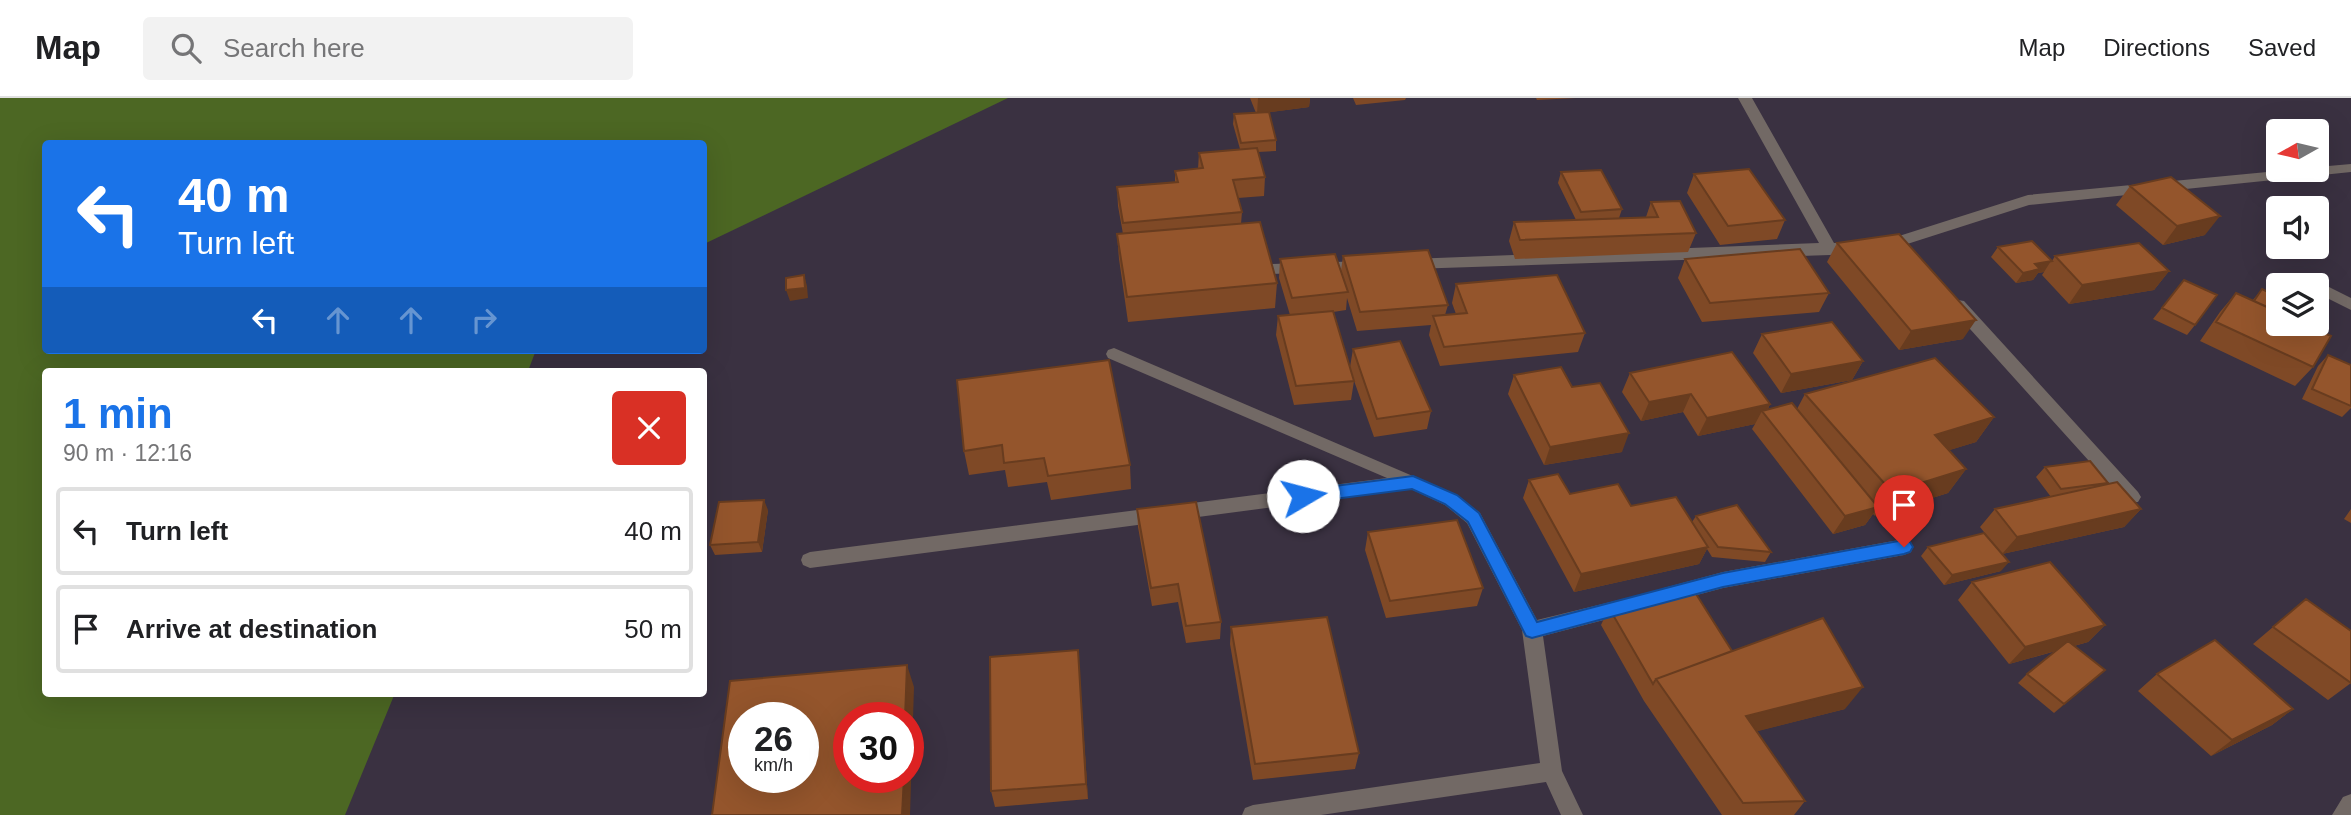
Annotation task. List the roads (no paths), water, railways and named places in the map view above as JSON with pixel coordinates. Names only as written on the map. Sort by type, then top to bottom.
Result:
[{"type":"street","points":[[1745,98],[1830,250]]},
{"type":"street","points":[[1272,269],[1906,246],[2028,200],[2351,167]]},
{"type":"street","points":[[1948,292],[2132,497]]},
{"type":"street","points":[[2329,293],[2351,305]]},
{"type":"street","points":[[1114,354],[1413,482],[1451,500],[1474,518],[1532,630],[1552,771],[1572,815]]},
{"type":"street","points":[[810,560],[1413,482]]},
{"type":"street","points":[[1532,630],[1723,580],[1904,547]]},
{"type":"street","points":[[1252,815],[1552,771]]},
{"type":"street","points":[[2343,815],[2351,804]]}]
